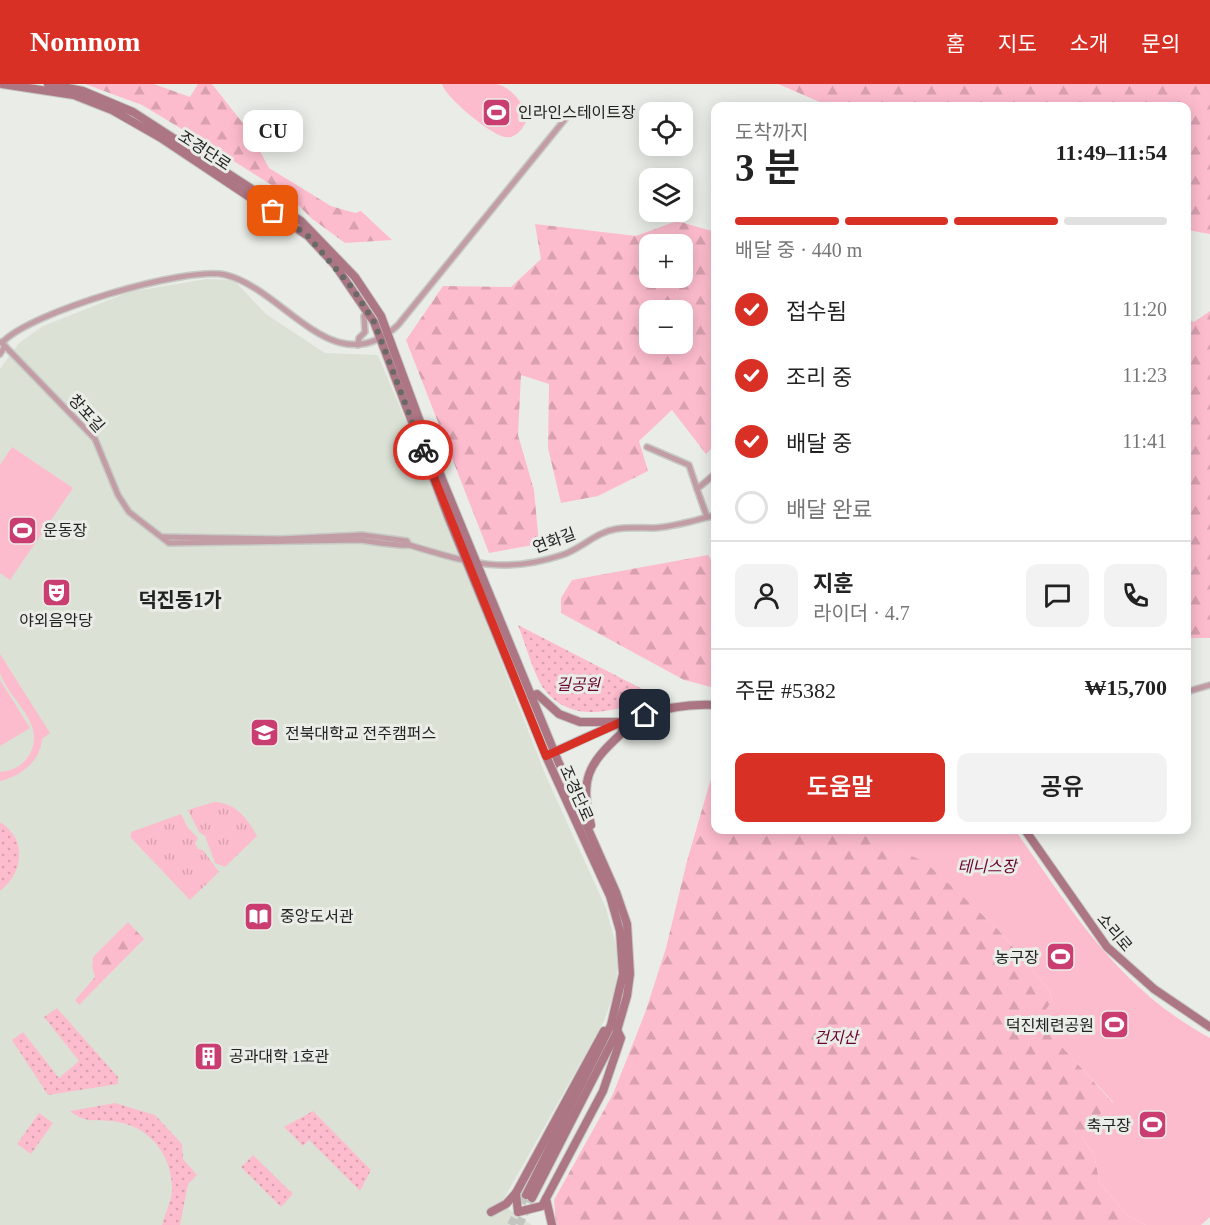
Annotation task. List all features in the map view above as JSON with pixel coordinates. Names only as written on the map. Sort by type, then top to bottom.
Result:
[{"type":"street","name":"조경단로","points":[[2,84],[74,95],[112,110],[161,138],[308,236],[336,265],[368,313],[546,756],[616,915],[623,974],[614,1028]]},
{"type":"street","name":"조경단로","points":[[48,84],[82,91],[133,112],[301,221],[368,293],[388,333],[433,457],[623,910],[630,946],[627,996],[614,1028],[529,1196]]},
{"type":"street","points":[[0,354],[2,344],[10,334],[99,297],[131,287],[197,275],[224,274],[243,280],[317,333],[338,343],[358,345],[379,340],[398,325],[566,118]]},
{"type":"street","points":[[358,345],[359,338],[365,332],[364,316],[368,313]]},
{"type":"street","name":"창포길","points":[[2,344],[95,439],[118,495],[129,512],[169,543],[360,540],[386,542],[405,547],[409,545],[469,563]]},
{"type":"street","points":[[647,447],[689,465],[706,518]]},
{"type":"street","points":[[697,489],[711,477]]},
{"type":"street","name":"연화길","points":[[469,563],[521,565],[564,555],[600,533],[615,529],[655,528],[711,516]]},
{"type":"street","points":[[1191,691],[1210,685]]},
{"type":"street","points":[[532,696],[537,694],[559,714],[580,722],[621,722]]},
{"type":"street","points":[[546,756],[621,722],[677,706],[711,705]]},
{"type":"street","points":[[594,841],[585,803],[587,780],[597,760],[622,733],[621,722]]},
{"type":"street","name":"소리로","points":[[1028,834],[1107,947],[1154,989],[1210,1027]]},
{"type":"street","points":[[491,1212],[506,1204],[516,1193],[588,1056],[607,1026],[614,1028],[621,1038],[603,1090],[542,1206],[518,1212],[516,1193]]},
{"type":"street","points":[[546,1199],[552,1225]]},
{"type":"shaded area","name":"전북대학교 전주캠퍼스","points":[[206,279],[234,280],[266,314],[325,353],[378,355],[425,467],[546,776],[606,908],[619,957],[615,990],[604,1021],[501,1204],[532,1225],[0,1225],[0,369],[19,343],[43,326],[129,292]]},
{"type":"green space","points":[[85,84],[154,84],[190,97],[198,84],[212,84],[249,131],[269,168],[331,206],[355,213],[361,211],[392,240],[345,243],[311,218],[289,196],[213,148],[142,105]]},
{"type":"green space","name":"인라인스테이트장","points":[[442,84],[502,86],[513,93],[521,104],[526,122],[515,135],[505,137],[498,135],[460,106]]},
{"type":"green space","points":[[778,84],[1210,84],[1210,234],[1191,231],[1191,102],[820,102]]},
{"type":"green space","points":[[674,222],[711,231],[711,449],[706,454],[672,410],[639,441],[648,471],[598,496],[561,503],[548,448],[549,384],[521,375],[518,435],[534,490],[539,544],[489,553],[406,340],[443,286],[511,287],[541,259],[535,224],[639,235],[639,288],[693,288],[693,234],[641,234]]},
{"type":"green space","points":[[1210,311],[1210,638],[1191,638],[1191,321],[1194,322]]},
{"type":"green space","name":"운동장","points":[[12,447],[73,488],[10,580],[0,573],[0,465]]},
{"type":"green space","points":[[708,555],[711,560],[711,687],[684,680],[561,613],[561,598],[572,580]]},
{"type":"green space","name":"길공원","points":[[518,625],[648,692],[651,699],[595,712],[568,708],[555,701],[544,689],[533,668]]},
{"type":"green space","points":[[0,654],[50,733],[42,739],[38,755],[28,767],[15,776],[0,781],[0,772],[16,768],[28,757],[33,745],[34,734],[31,723],[0,673]]},
{"type":"green space","points":[[0,680],[30,728],[0,746]]},
{"type":"green space","name":"건지산","points":[[711,779],[711,834],[863,834],[925,861],[997,928],[1050,991],[1052,1002],[1038,1020],[1113,1103],[1085,1129],[1082,1138],[1094,1155],[1100,1183],[1128,1216],[1146,1225],[556,1225],[554,1200],[613,1094],[645,1013],[666,948],[687,861]]},
{"type":"green space","points":[[214,802],[234,808],[257,836],[225,867],[215,863],[205,836],[199,832],[188,810]]},
{"type":"green space","points":[[181,814],[188,828],[198,838],[195,843],[198,849],[203,850],[219,872],[190,900],[131,838],[131,832]]},
{"type":"green space","points":[[0,822],[15,838],[19,856],[14,875],[0,891]]},
{"type":"green space","name":"덕진체련공원","points":[[863,834],[1018,834],[1078,919],[1123,972],[1177,1018],[1210,1038],[1210,1217],[1201,1225],[1146,1225],[1128,1216],[1100,1183],[1094,1155],[1082,1138],[1085,1129],[1113,1102],[1037,1020],[1052,1002],[1050,991],[997,928],[925,862]]},
{"type":"green space","points":[[128,922],[144,939],[79,1005],[75,1000],[95,977],[92,967],[93,957]]},
{"type":"green space","points":[[57,1008],[118,1077],[118,1084],[48,1095],[12,1040],[23,1032],[59,1078],[79,1061],[44,1017]]},
{"type":"green space","points":[[115,1103],[155,1115],[182,1144],[183,1159],[197,1175],[188,1184],[180,1225],[162,1225],[171,1198],[171,1177],[164,1155],[150,1137],[130,1125],[87,1120],[70,1111]]},
{"type":"green space","points":[[313,1111],[371,1170],[360,1191],[309,1140],[303,1146],[284,1127]]},
{"type":"green space","points":[[39,1113],[53,1123],[31,1154],[17,1144]]},
{"type":"green space","points":[[253,1155],[293,1194],[281,1207],[241,1167]]},
{"type":"tunnel","points":[[511,1225],[526,1195]]},
{"type":"tunnel","points":[[519,1225],[532,1198]]},
{"type":"way so far","points":[[273,211],[308,236],[336,265],[374,322],[423,450]]},
{"type":"place","name":"인라인스테이트장","points":[[497,112]]},
{"type":"place","name":"CU","points":[[273,211]]},
{"type":"place","name":"운동장","points":[[22,530]]},
{"type":"place","name":"야외음악당","points":[[56,592]]},
{"type":"place","name":"전북대학교 전주캠퍼스","points":[[264,733]]},
{"type":"place","name":"중앙도서관","points":[[259,916]]},
{"type":"place","name":"농구장","points":[[1060,957]]},
{"type":"place","name":"덕진체련공원","points":[[1115,1025]]},
{"type":"place","name":"공과대학 1호관","points":[[208,1056]]},
{"type":"place","name":"축구장","points":[[1152,1125]]},
{"type":"district","name":"덕진동1가","points":[[180,600]]},
{"type":"route","points":[[423,450],[546,756],[621,722],[645,715]]},
{"type":"park label","name":"테니스장","points":[[987,866]]}]
